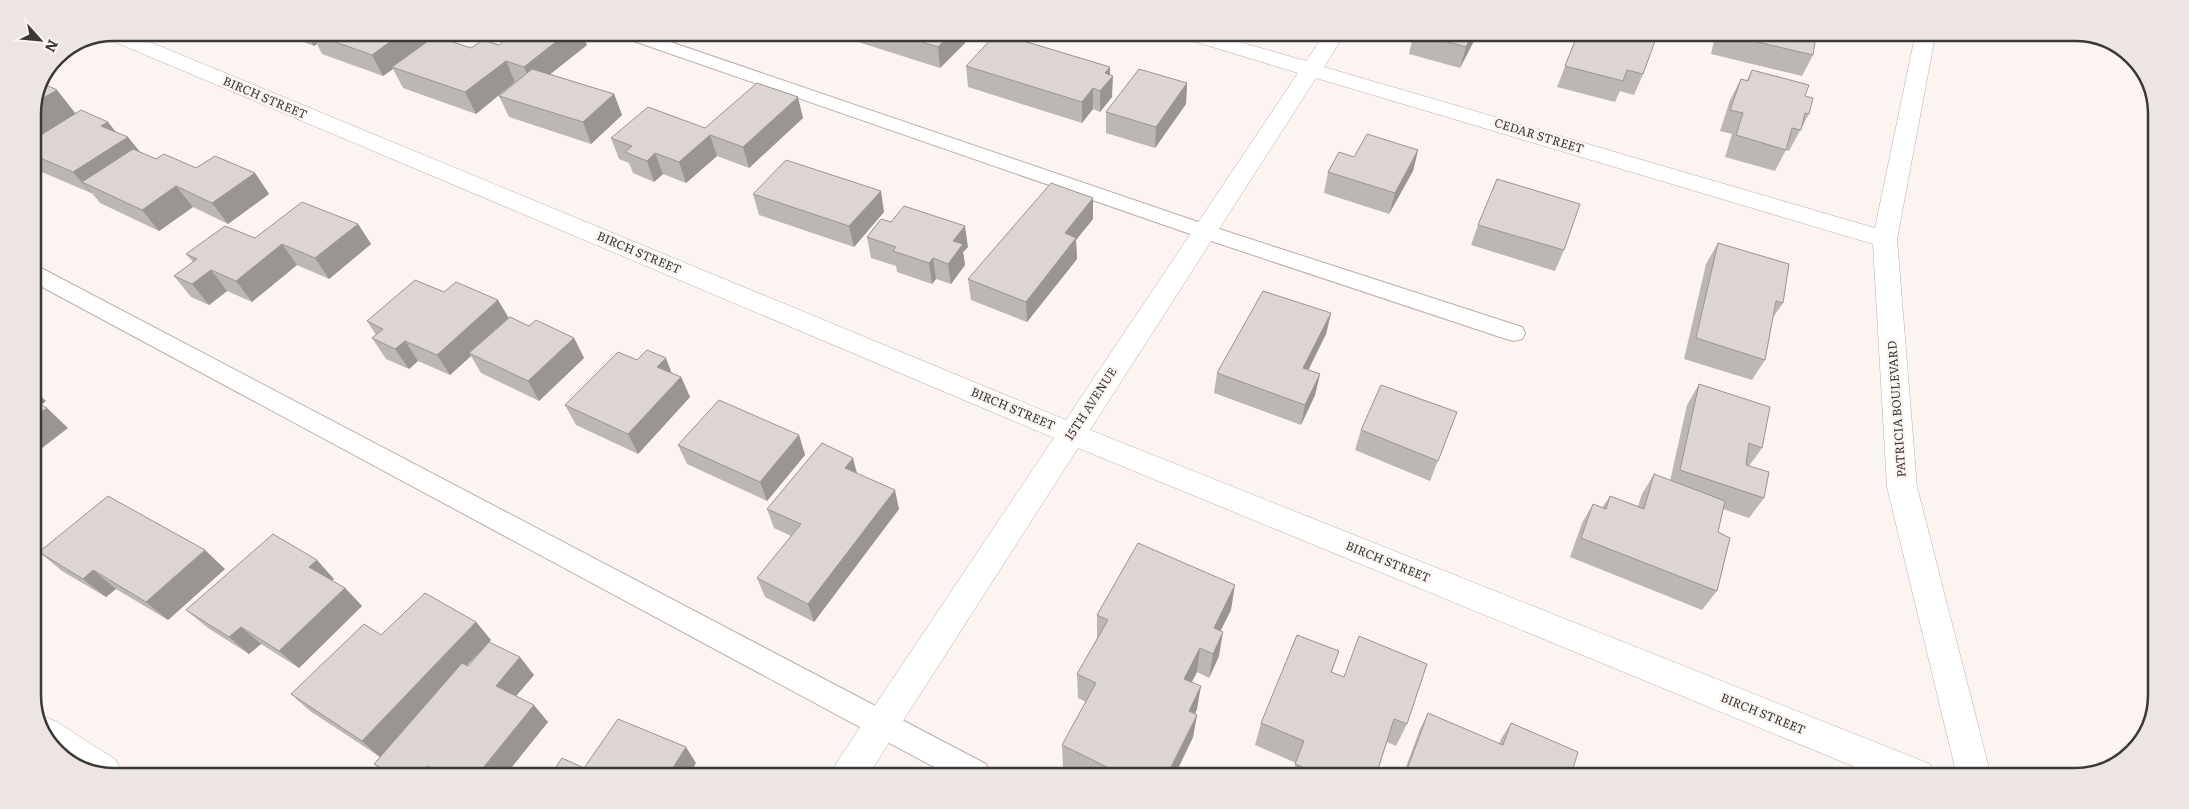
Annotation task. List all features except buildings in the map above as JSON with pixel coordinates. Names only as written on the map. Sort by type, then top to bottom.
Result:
[{"type":"street","name":"BIRCH STREET","points":[[129,41],[1072,434],[1898,768]]},
{"type":"street","name":"CEDAR STREET","points":[[1214,41],[1885,239]]},
{"type":"street","name":"15TH AVENUE","points":[[852,768],[1203,231],[1330,41]]},
{"type":"street","name":"PATRICIA BOULEVARD","points":[[1924,41],[1885,239],[1902,487],[1972,768]]},
{"type":"street","points":[[60,743],[92,764]]},
{"type":"lane","points":[[651,41],[1203,231],[1514,333]]},
{"type":"lane","points":[[41,277],[964,768]]}]
